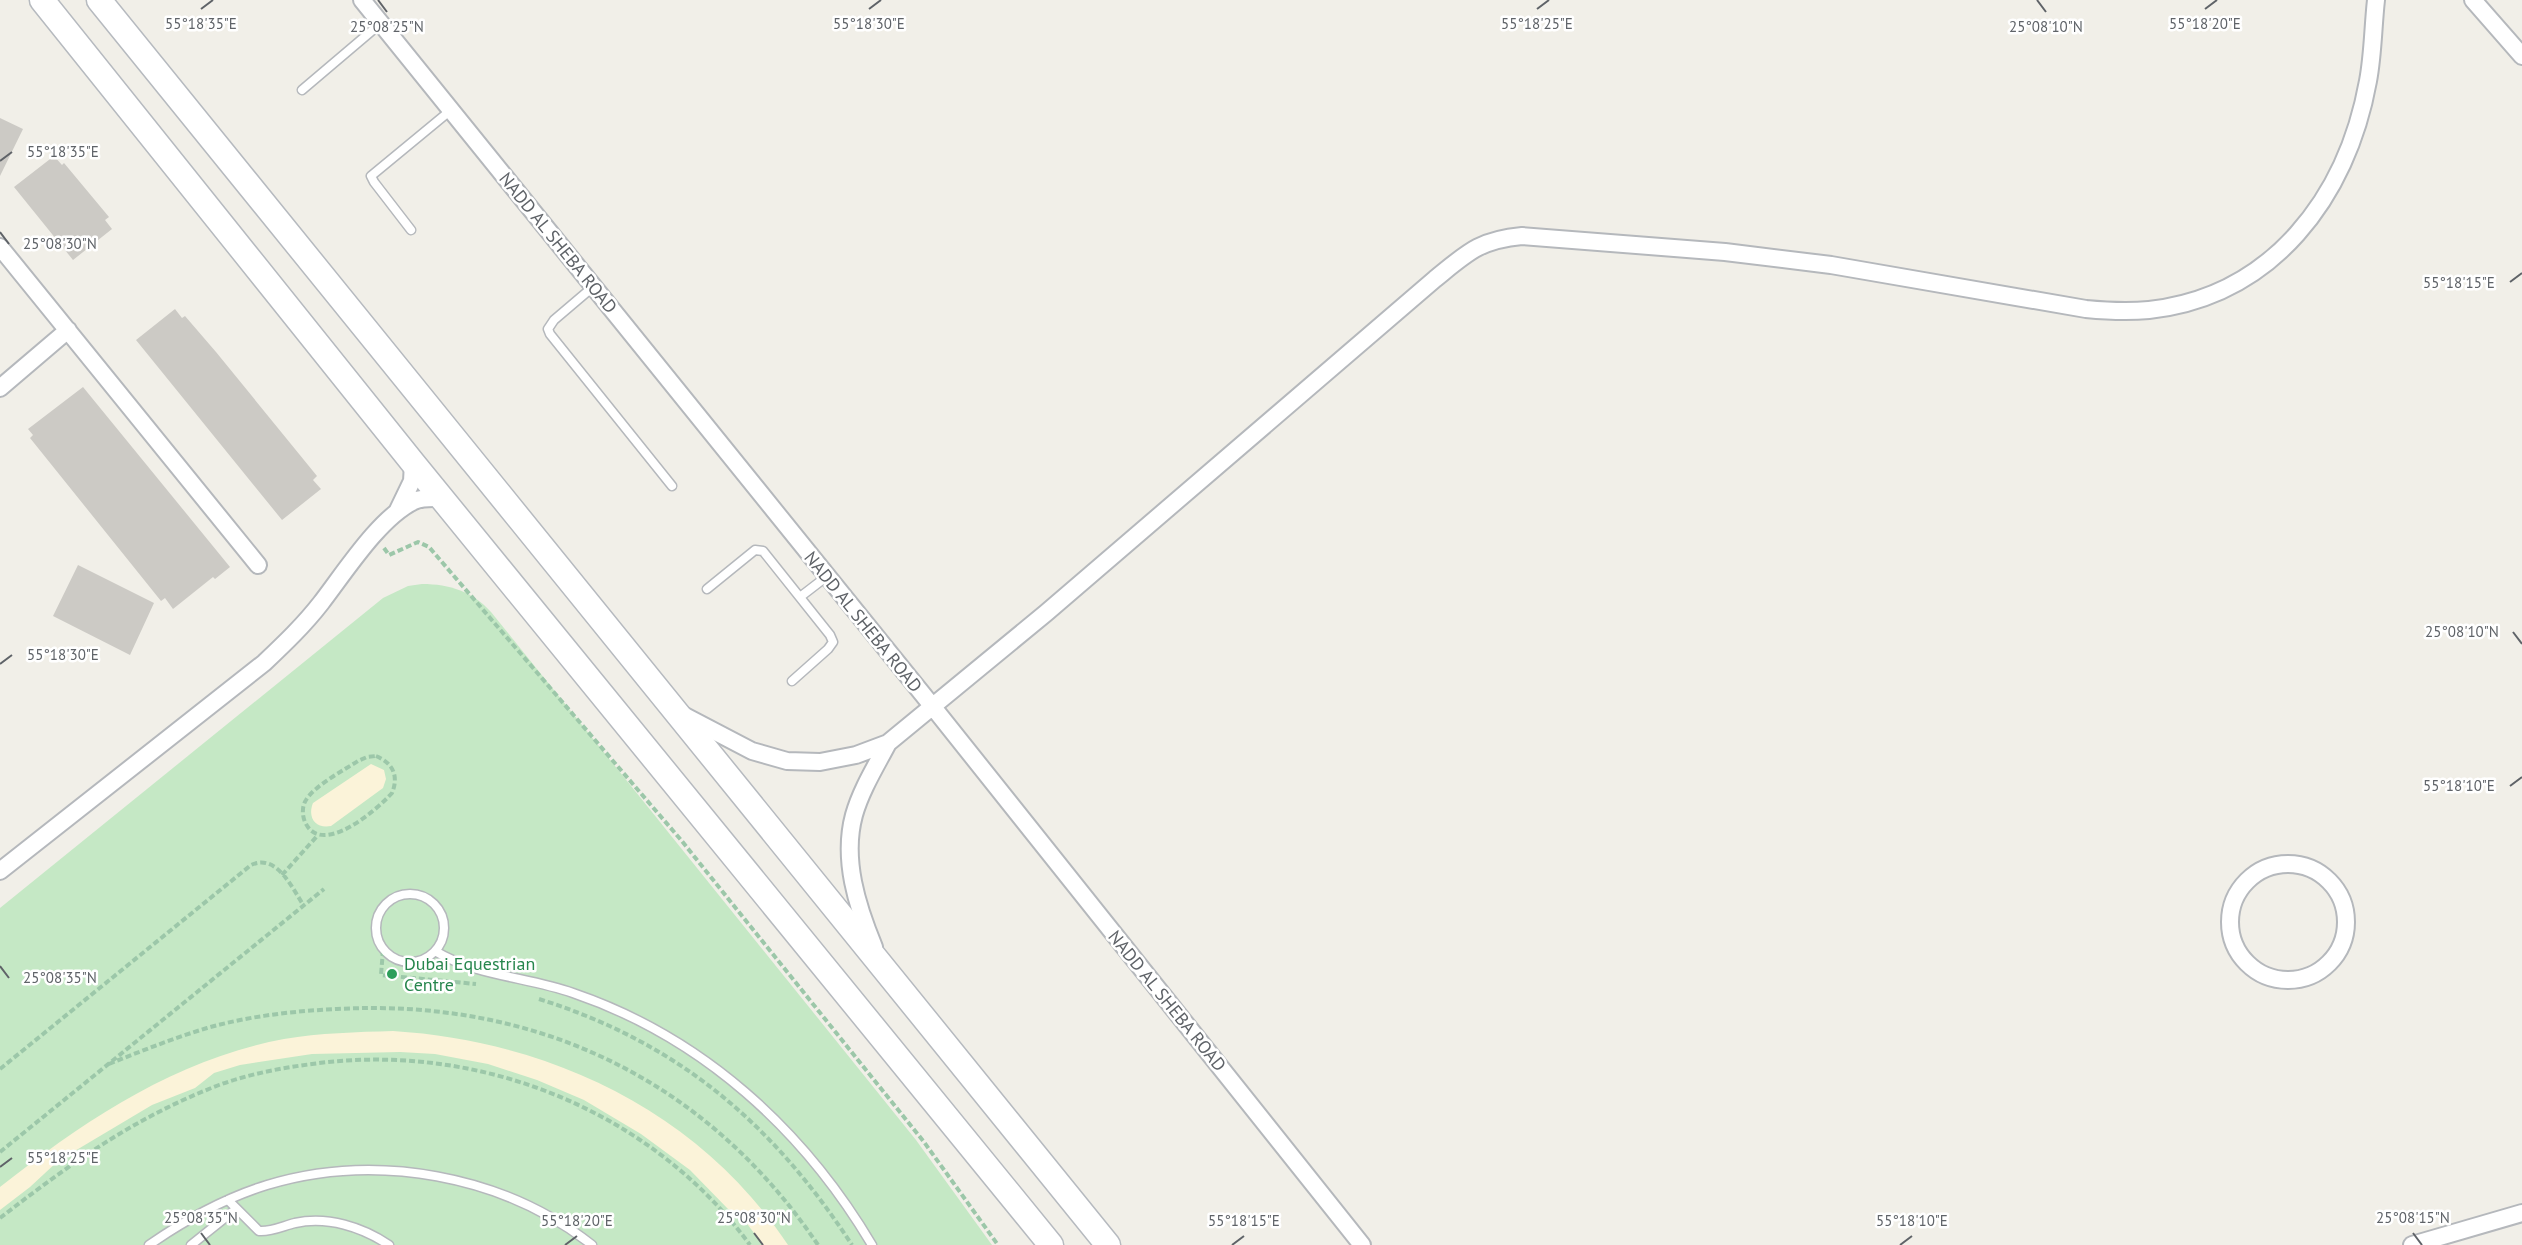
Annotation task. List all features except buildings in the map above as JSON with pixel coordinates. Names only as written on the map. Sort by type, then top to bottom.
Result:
[{"type":"main road","points":[[42,0],[413,464],[1051,1245]]},
{"type":"main road","points":[[99,0],[1108,1245]]},
{"type":"street","name":"NADD AL SHEBA ROAD","points":[[362,0],[933,707],[1362,1245]]},
{"type":"street","points":[[673,710],[752,751],[787,761],[820,762],[856,755],[888,743],[1055,606],[1434,279],[1469,251],[1496,238],[1532,237],[1725,252],[1831,265],[2086,309],[2118,312],[2150,310],[2182,304],[2212,294],[2241,280],[2293,242],[2324,199],[2357,125],[2368,80],[2376,0]]},
{"type":"street","points":[[2473,0],[2522,56]]},
{"type":"street","points":[[0,246],[258,565]]},
{"type":"street","points":[[0,387],[69,330]]},
{"type":"street","points":[[395,516],[412,481],[413,464]]},
{"type":"street","points":[[0,871],[264,663],[311,615],[374,534],[395,516],[412,502],[424,497],[441,498]]},
{"type":"street","points":[[881,964],[864,924],[854,890],[850,852],[854,815],[867,783],[888,743]]},
{"type":"street","points":[[2282,864],[2296,865],[2310,868],[2324,877],[2336,890],[2344,905],[2346,922],[2343,941],[2336,956],[2324,968],[2309,977],[2280,980],[2268,977],[2253,968],[2240,955],[2233,938],[2230,920],[2240,890],[2251,878],[2266,869],[2282,864]]},
{"type":"street","points":[[2412,1245],[2522,1213]]},
{"type":"lane","points":[[302,90],[381,23]]},
{"type":"lane","points":[[411,230],[371,176],[451,110]]},
{"type":"lane","points":[[594,286],[554,320],[548,329],[672,486]]},
{"type":"lane","points":[[707,589],[759,549],[830,635],[832,642],[828,649],[792,681]]},
{"type":"lane","points":[[800,597],[826,577]]},
{"type":"lane","points":[[410,894],[428,900],[441,915],[443,934],[435,951],[418,961],[399,961],[383,950],[376,932],[379,913],[392,899],[410,894]]},
{"type":"lane","points":[[435,951],[464,965],[529,980],[590,999],[649,1025],[705,1060],[757,1101],[784,1128],[834,1187],[872,1245]]},
{"type":"lane","points":[[149,1245],[183,1223],[228,1200],[268,1185],[315,1175],[367,1171],[419,1174],[459,1181],[516,1200],[558,1222],[592,1245]]},
{"type":"lane","points":[[228,1200],[259,1231],[297,1222],[329,1222],[360,1229],[389,1245]]},
{"type":"lane","points":[[191,1245],[236,1209]]},
{"type":"path","points":[[374,534],[389,555],[418,542],[429,547],[688,849],[924,1142],[998,1245]]},
{"type":"path","points":[[367,757],[384,760],[391,766],[396,784],[386,800],[334,836],[318,835],[306,825],[304,818],[304,805],[311,793],[367,757]]},
{"type":"path","points":[[282,874],[318,835]]},
{"type":"path","points":[[0,1069],[251,865],[268,862],[273,864],[304,906]]},
{"type":"path","points":[[0,1152],[324,889]]},
{"type":"path","points":[[383,950],[381,975],[423,977],[484,986]]},
{"type":"path","points":[[535,998],[592,1019],[633,1038],[679,1064],[715,1090],[744,1113],[794,1164],[816,1191],[852,1245]]},
{"type":"path","points":[[109,1064],[158,1044],[208,1028],[260,1017],[312,1010],[401,1007],[471,1014],[505,1021],[539,1031],[599,1055],[642,1077],[675,1098],[706,1122],[761,1172],[818,1245]]},
{"type":"path","points":[[0,1218],[75,1160],[112,1137],[150,1116],[221,1084],[290,1067],[361,1059],[394,1059],[426,1061],[490,1072],[524,1082],[587,1109],[644,1143],[671,1163],[723,1213],[750,1245]]},
{"type":"green space","name":"Dubai Equestrian Centre","points":[[422,584],[460,590],[477,599],[491,612],[916,1140],[992,1245],[0,1245],[0,908],[383,598],[408,586]]},
{"type":"sand","points":[[371,764],[384,770],[386,779],[383,788],[331,826],[317,824],[311,813],[313,803]]},
{"type":"sand","points":[[393,1031],[451,1038],[508,1050],[564,1068],[616,1092],[665,1121],[711,1156],[752,1198],[788,1245],[763,1245],[739,1213],[728,1209],[690,1170],[641,1134],[584,1100],[537,1080],[488,1064],[435,1054],[400,1052],[312,1054],[240,1065],[214,1073],[195,1088],[152,1105],[58,1161],[0,1210],[0,1187],[65,1138],[133,1095],[169,1077],[244,1048],[284,1039],[352,1032]]},
{"type":"place","name":"Dubai Equestrian Centre","points":[[392,974]]}]
